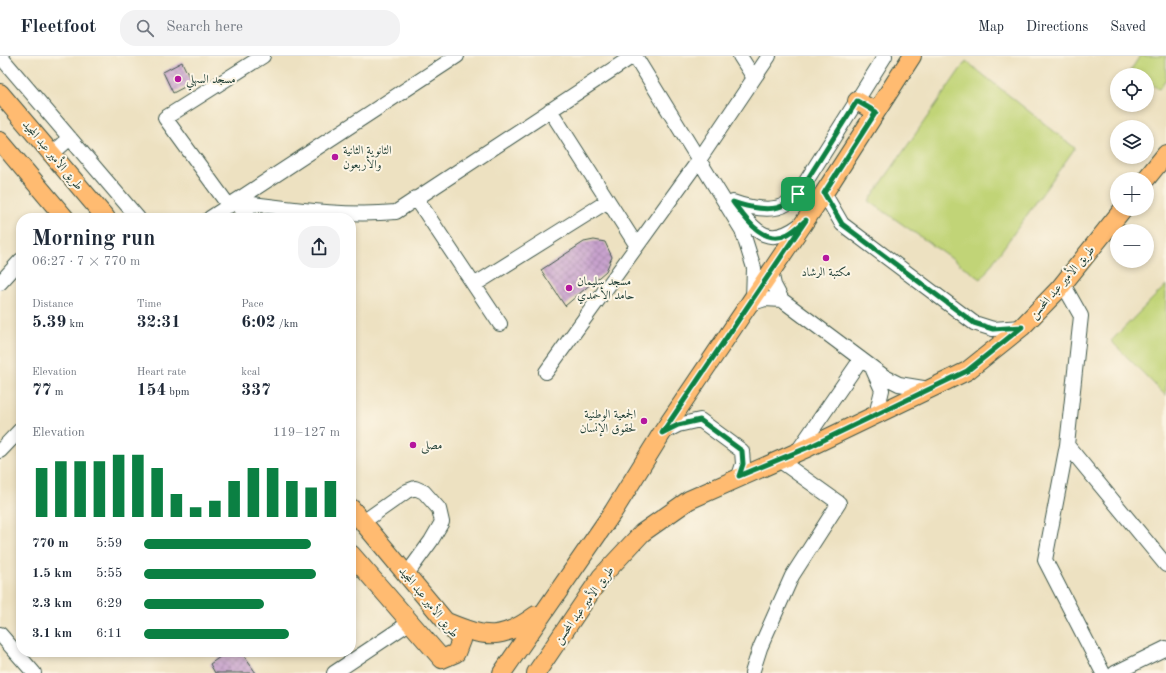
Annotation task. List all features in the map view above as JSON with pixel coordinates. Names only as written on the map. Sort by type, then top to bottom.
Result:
[{"type":"main road","points":[[502,673],[544,609],[613,512],[662,433],[824,193],[912,56]]},
{"type":"main road","name":"طريق الأمير عبد المجيد","points":[[0,93],[102,213]]},
{"type":"main road","points":[[857,101],[876,112]]},
{"type":"main road","points":[[0,141],[60,213]]},
{"type":"main road","points":[[1152,172],[1166,154]]},
{"type":"main road","name":"طريق الأمير عبد المحسن","points":[[536,673],[601,577],[642,533],[689,500],[739,476],[797,452],[967,371],[1022,327],[1063,284],[1116,216]]},
{"type":"main road","name":"طريق الأمير عبد المجيد","points":[[356,514],[461,640],[456,653],[442,659],[409,623],[356,560]]},
{"type":"main road","points":[[447,622],[484,635],[503,634],[519,628],[544,609]]},
{"type":"main road","points":[[425,640],[442,673]]},
{"type":"main road","points":[[547,673],[552,649]]},
{"type":"street","points":[[0,56],[134,213]]},
{"type":"street","points":[[244,213],[232,204],[165,118],[262,56]]},
{"type":"street","points":[[218,213],[457,56]]},
{"type":"street","points":[[356,213],[375,214],[396,212],[634,56],[742,230],[754,268],[751,302],[782,300]]},
{"type":"street","points":[[740,56],[754,78]]},
{"type":"street","points":[[546,372],[698,160],[769,56]]},
{"type":"street","points":[[733,202],[750,208],[766,209],[784,206],[798,194],[885,56]]},
{"type":"street","points":[[550,110],[637,246]]},
{"type":"street","points":[[52,154],[70,138]]},
{"type":"street","points":[[698,160],[760,233],[773,237],[787,234],[806,220]]},
{"type":"street","points":[[824,193],[842,224],[974,323],[993,329],[1022,327]]},
{"type":"street","points":[[416,198],[500,324]]},
{"type":"street","points":[[474,285],[608,201]]},
{"type":"street","points":[[232,204],[309,211],[353,213]]},
{"type":"street","points":[[0,283],[16,265]]},
{"type":"street","points":[[771,271],[774,285],[782,300],[867,364],[899,384],[929,389]]},
{"type":"street","points":[[1063,284],[1081,316],[1068,445],[1045,560],[1103,673]]},
{"type":"street","points":[[867,364],[882,390],[876,415]]},
{"type":"street","points":[[797,452],[867,364]]},
{"type":"street","points":[[662,433],[678,425],[700,420],[742,451],[743,464],[739,476]]},
{"type":"street","points":[[0,451],[16,434]]},
{"type":"street","points":[[1068,445],[1166,565]]},
{"type":"street","points":[[752,673],[760,648],[792,576],[839,503],[779,460]]},
{"type":"street","points":[[363,522],[407,491],[415,488],[424,492],[439,509],[442,522],[438,531],[407,574]]},
{"type":"street","points":[[334,673],[409,623]]},
{"type":"street","points":[[0,634],[16,652]]},
{"type":"street","points":[[1115,673],[1166,648]]},
{"type":"street","points":[[20,657],[34,673]]},
{"type":"green space","points":[[1140,56],[1166,56],[1166,79],[1159,89],[1154,86],[1154,68],[1132,68]]},
{"type":"green space","points":[[966,61],[1075,148],[981,279],[869,201]]},
{"type":"green space","points":[[1166,285],[1166,396],[1111,341]]},
{"type":"building","name":"مسجد السهلي","points":[[182,62],[192,83],[173,93],[163,72]]},
{"type":"building","name":"مسجد سليمان حامد الأحمدي","points":[[594,240],[605,242],[612,257],[606,271],[565,306],[541,270],[584,242]]},
{"type":"building","points":[[220,657],[245,657],[256,673],[215,673],[210,664]]},
{"type":"place","name":"مسجد السهلي","points":[[178,79]]},
{"type":"place","name":"الثانوية الثانية والأربعون","points":[[335,157]]},
{"type":"place","name":"مكتبة الرشاد","points":[[826,258]]},
{"type":"place","name":"مسجد سليمان حامد الأحمدي","points":[[569,288]]},
{"type":"place","name":"الجمعية الوطنية لحقوق الإنسان","points":[[644,421]]},
{"type":"place","name":"مصلى","points":[[413,445]]},
{"type":"route","points":[[857,101],[876,112],[824,193],[842,224],[974,323],[993,329],[1022,327],[967,371],[809,447],[739,476],[743,464],[742,451],[700,420],[678,425],[662,433],[806,220],[787,234],[773,237],[760,233],[747,220],[733,202],[750,208],[766,209],[784,206],[798,194],[857,101]]}]
